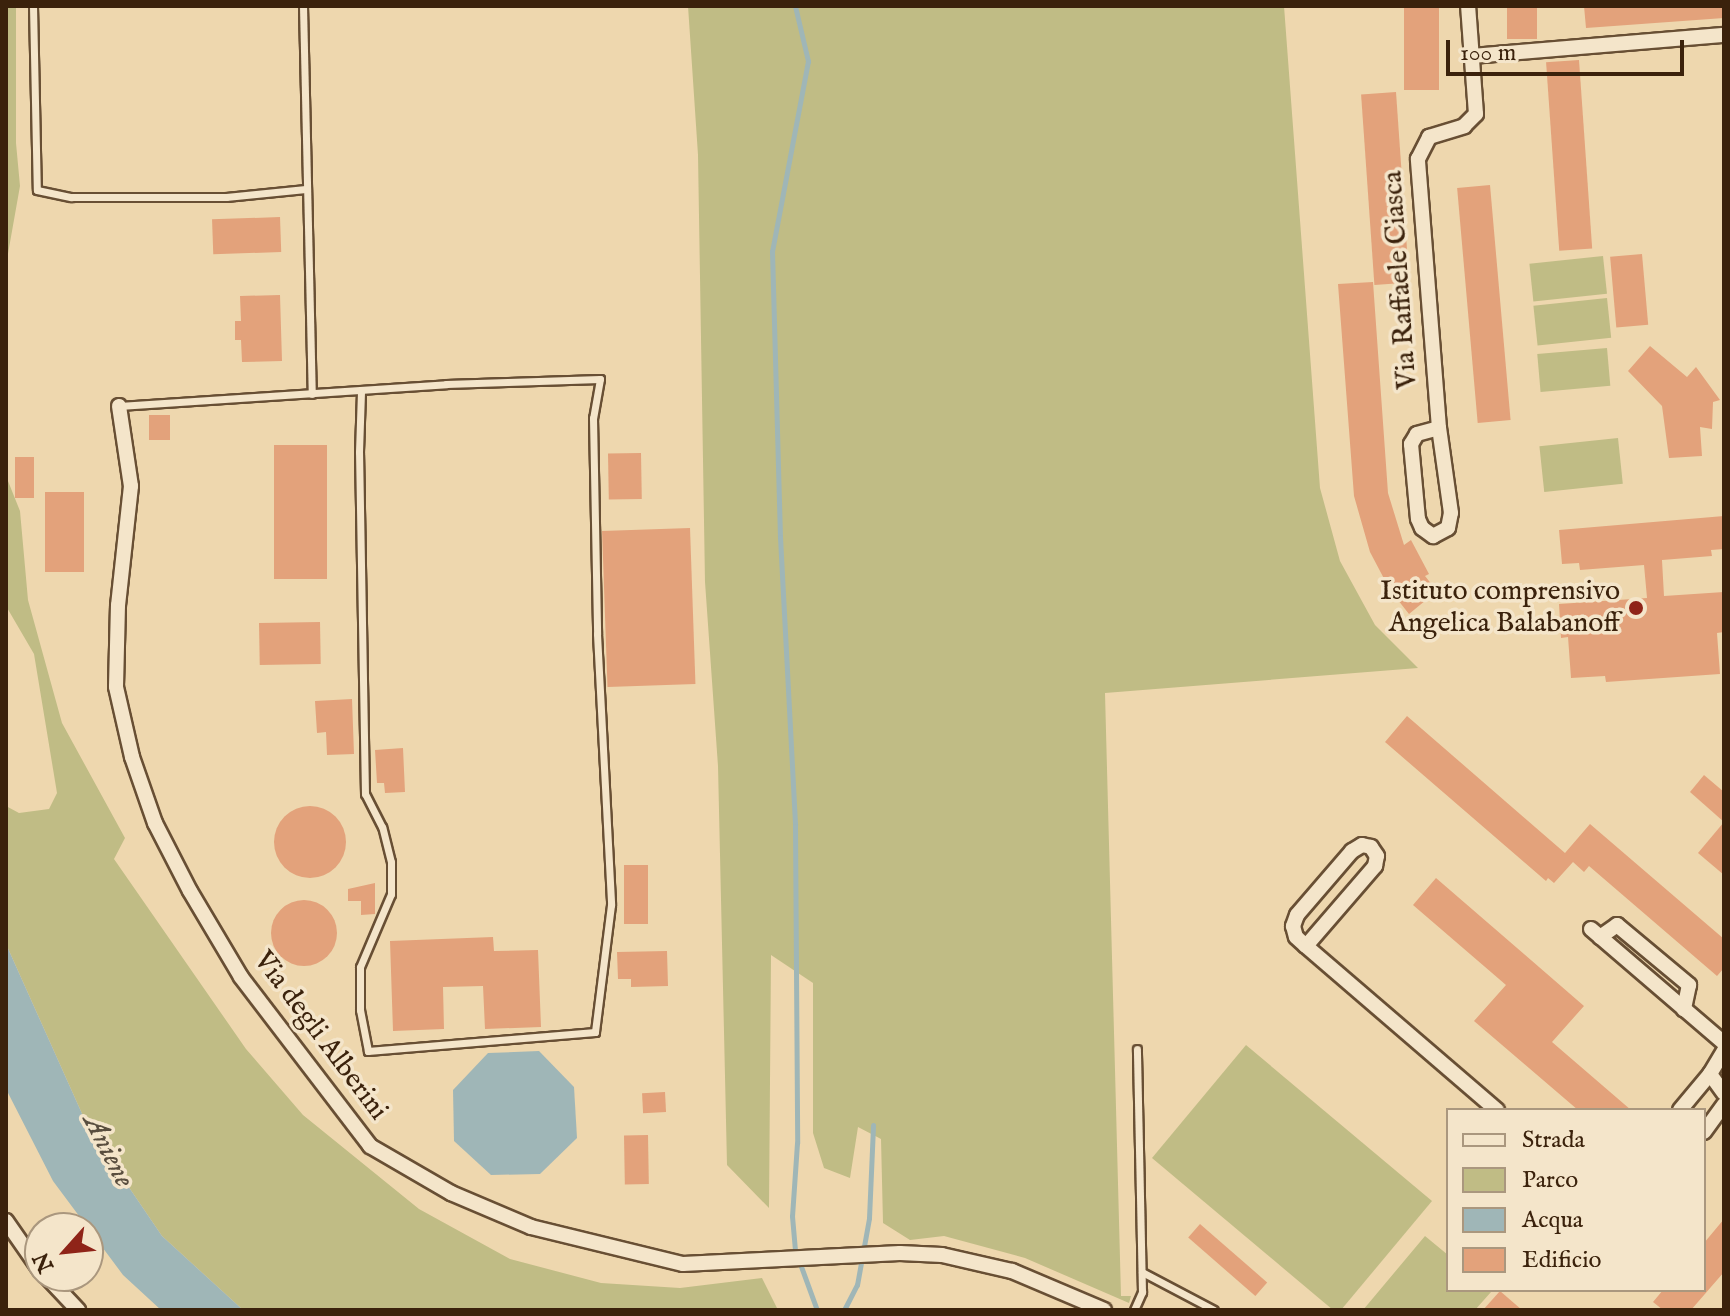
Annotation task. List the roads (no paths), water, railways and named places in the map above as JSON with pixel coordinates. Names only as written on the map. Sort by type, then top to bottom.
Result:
[{"type":"street","points":[[1468,6],[1473,56],[1724,35]]},
{"type":"street","name":"Via Raffaele Ciasca","points":[[1439,428],[1417,434],[1411,444],[1418,519],[1422,528],[1433,536],[1446,530],[1451,517],[1439,428],[1418,159],[1429,137],[1464,126],[1476,114],[1473,56]]},
{"type":"street","name":"Via degli Alberini","points":[[119,406],[131,486],[118,605],[116,687],[132,757],[155,823],[190,891],[241,977],[312,1074],[370,1146],[451,1193],[531,1227],[683,1264],[900,1253],[979,1261],[1104,1310]]},
{"type":"street","points":[[1306,946],[1375,866],[1377,856],[1371,847],[1362,845],[1352,851],[1295,917],[1294,931],[1306,946],[1495,1108]]},
{"type":"street","points":[[1684,1009],[1689,985],[1617,925],[1596,933],[1684,1009],[1724,1043]]},
{"type":"street","points":[[1682,1108],[1710,1074],[1724,1051]]},
{"type":"street","points":[[1710,1074],[1724,1093]]},
{"type":"street","points":[[1706,1129],[1724,1104]]},
{"type":"street","points":[[6,1221],[24,1247]]},
{"type":"street","points":[[61,1292],[78,1310]]},
{"type":"lane","points":[[33,6],[37,190],[71,197],[226,197],[306,189]]},
{"type":"lane","points":[[303,6],[312,394]]},
{"type":"lane","points":[[119,406],[446,384],[600,379],[593,418],[597,634],[611,905],[595,1032],[368,1051],[360,1010],[360,967],[391,894],[391,862],[385,839],[365,794],[364,781],[359,452],[361,392]]},
{"type":"lane","points":[[1134,1310],[1142,1292],[1137,1049]]},
{"type":"lane","points":[[1142,1272],[1214,1310]]},
{"type":"water","points":[[6,944],[88,1127],[162,1236],[243,1310],[161,1310],[123,1275],[104,1249],[104,1212],[76,1212],[53,1181],[6,1089]]},
{"type":"water","points":[[539,1051],[574,1087],[577,1138],[540,1174],[491,1175],[454,1141],[453,1090],[488,1053]]},
{"type":"waterway","points":[[795,6],[808,61],[772,251],[780,537],[795,826],[797,1143],[792,1216],[795,1250],[817,1310]]},
{"type":"waterway","points":[[844,1310],[857,1285],[869,1218],[873,1125]]},
{"type":"place","name":"Istituto comprensivo Angelica Balabanoff","points":[[1636,608]]},
{"type":"water label","name":"Aniene","points":[[108,1151]]}]
